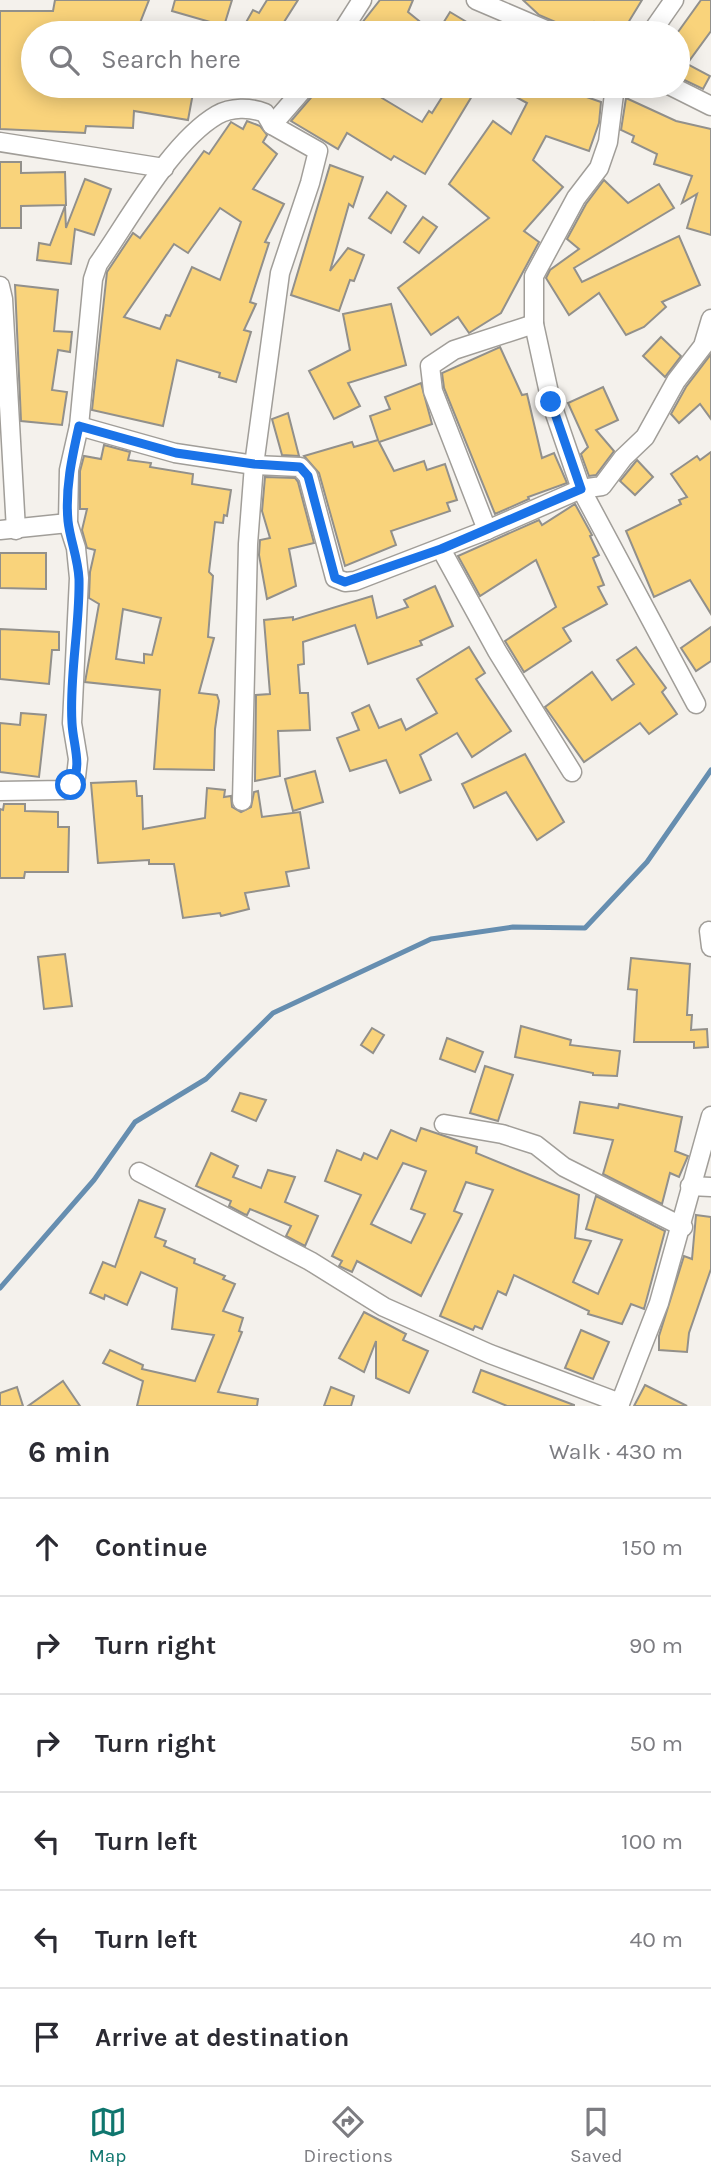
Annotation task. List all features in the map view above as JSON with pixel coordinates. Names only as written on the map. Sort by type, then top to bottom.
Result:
[{"type":"street","points":[[349,21],[362,0]]},
{"type":"street","points":[[476,0],[525,21]]},
{"type":"street","points":[[659,21],[674,0]]},
{"type":"street","points":[[690,96],[711,106]]},
{"type":"street","points":[[272,125],[296,98]]},
{"type":"street","points":[[614,98],[608,142],[599,168],[576,198],[534,275],[534,324],[551,402],[581,489],[696,704]]},
{"type":"street","points":[[0,791],[64,790],[76,777],[78,759],[72,723],[79,578],[76,548],[68,523],[69,470],[79,426],[93,279],[98,264],[164,168],[218,114],[243,108],[265,113],[272,125],[318,151],[281,274],[254,464],[248,544],[242,801]]},
{"type":"street","points":[[0,142],[164,168]]},
{"type":"street","points":[[0,286],[4,299],[8,530],[68,523]]},
{"type":"street","points":[[79,426],[176,453],[254,464],[296,465],[304,471],[335,578],[339,581],[355,581],[441,549],[581,489],[601,486],[623,458],[645,437],[676,381],[703,346],[711,319]]},
{"type":"street","points":[[487,530],[433,391],[430,366],[454,350],[534,324]]},
{"type":"street","points":[[441,549],[498,651],[572,772]]},
{"type":"street","points":[[139,1172],[310,1261],[384,1307],[491,1354],[620,1404],[659,1303],[683,1227],[690,1186],[711,1116]]},
{"type":"street","points":[[444,1124],[502,1134],[536,1145],[564,1167],[683,1227]]},
{"type":"street","points":[[690,1186],[711,1187]]},
{"type":"building","points":[[55,0],[149,0],[141,21],[21,21],[21,98],[192,98],[188,120],[134,111],[133,128],[86,126],[85,133],[0,129],[0,11],[53,11]]},
{"type":"building","points":[[175,0],[232,0],[226,21],[207,21],[172,11]]},
{"type":"building","points":[[267,0],[298,0],[285,21],[247,21],[253,10],[259,13]]},
{"type":"building","points":[[380,0],[413,0],[408,12],[419,21],[363,21]]},
{"type":"building","points":[[523,0],[642,0],[629,21],[553,21],[539,15]]},
{"type":"building","points":[[701,0],[711,0],[711,31],[690,60],[690,21],[686,21]]},
{"type":"building","points":[[450,12],[465,21],[444,21]]},
{"type":"building","points":[[690,66],[710,76],[703,89],[690,83]]},
{"type":"building","points":[[311,98],[382,98],[422,122],[429,111],[432,113],[441,98],[471,98],[425,174],[394,156],[391,160],[347,133],[338,149],[291,121]]},
{"type":"building","points":[[518,98],[589,98],[601,102],[599,123],[589,151],[546,136],[533,160],[563,187],[524,231],[539,242],[501,313],[469,333],[458,317],[431,335],[398,288],[489,218],[449,184],[493,121],[511,134],[527,103]]},
{"type":"building","points":[[626,98],[676,121],[711,129],[711,235],[687,228],[697,194],[682,203],[692,176],[654,164],[657,154],[632,142],[634,136],[621,130]]},
{"type":"building","points":[[247,121],[260,126],[267,135],[263,142],[277,154],[253,189],[284,204],[265,242],[269,243],[250,302],[256,304],[244,330],[251,332],[236,382],[219,377],[220,373],[177,360],[163,426],[92,410],[107,272],[133,233],[140,238],[204,151],[209,154],[231,122],[243,129]],"holes":[[[220,208],[241,222],[220,280],[192,267],[170,316],[166,315],[160,329],[124,317],[174,244],[188,253]]]},
{"type":"building","points":[[0,162],[21,162],[21,173],[65,172],[66,205],[21,206],[21,228],[0,228]]},
{"type":"building","points":[[330,165],[363,177],[353,207],[349,204],[330,271],[348,248],[364,255],[354,281],[350,280],[339,311],[291,295]]},
{"type":"building","points":[[85,179],[111,189],[94,235],[75,229],[71,264],[37,260],[39,243],[50,245],[65,206],[66,228]]},
{"type":"building","points":[[604,180],[628,203],[659,184],[674,208],[574,268],[582,282],[679,236],[700,285],[662,302],[666,307],[644,327],[626,335],[599,293],[569,315],[546,278],[550,270],[579,249],[567,239],[586,204]]},
{"type":"building","points":[[387,192],[406,206],[391,233],[369,218]]},
{"type":"building","points":[[423,217],[437,227],[419,253],[404,242]]},
{"type":"building","points":[[15,285],[58,290],[54,331],[72,332],[70,352],[58,350],[52,390],[67,392],[62,425],[21,421]]},
{"type":"building","points":[[391,304],[406,365],[348,383],[360,406],[334,419],[309,371],[350,350],[343,314]]},
{"type":"building","points":[[661,337],[681,356],[665,377],[643,356]]},
{"type":"building","points":[[500,347],[522,395],[527,394],[542,458],[554,453],[567,483],[528,497],[529,499],[495,514],[444,388],[442,373]]},
{"type":"building","points":[[711,354],[711,419],[700,404],[679,423],[671,414],[686,387]]},
{"type":"building","points":[[421,383],[432,424],[379,442],[394,471],[424,461],[427,470],[445,464],[457,500],[447,503],[450,511],[391,531],[396,545],[345,566],[319,473],[304,456],[352,442],[354,447],[378,440],[370,416],[390,409],[385,397]]},
{"type":"building","points":[[603,387],[618,420],[596,430],[614,451],[596,475],[589,476],[581,454],[588,447],[568,403]]},
{"type":"building","points":[[288,413],[299,456],[282,455],[272,419]]},
{"type":"building","points":[[104,445],[130,452],[128,460],[151,463],[150,467],[193,474],[192,484],[231,490],[227,516],[224,515],[223,523],[215,522],[209,572],[213,576],[208,637],[214,638],[199,693],[217,695],[219,701],[214,770],[154,769],[160,690],[85,682],[99,604],[89,598],[90,572],[95,550],[87,548],[82,530],[87,509],[80,509],[80,471],[84,456],[101,459]],"holes":[[[123,609],[161,618],[152,655],[144,654],[144,663],[116,659]]]},
{"type":"building","points":[[711,452],[711,614],[690,580],[654,597],[626,531],[681,504],[679,500],[687,497],[671,474],[697,456],[700,460]]},
{"type":"building","points":[[637,460],[653,477],[635,495],[620,481]]},
{"type":"building","points":[[265,477],[295,478],[298,482],[314,543],[289,549],[296,586],[267,599],[259,555],[260,540],[270,538],[262,511]]},
{"type":"building","points":[[575,504],[592,535],[590,536],[599,555],[593,558],[604,585],[598,587],[607,604],[563,628],[571,641],[524,672],[505,641],[556,607],[536,560],[480,596],[458,556],[539,520],[542,525]]},
{"type":"building","points":[[0,553],[46,553],[46,589],[0,588]]},
{"type":"building","points":[[435,586],[453,626],[420,641],[422,645],[368,664],[355,625],[303,642],[304,664],[298,665],[300,693],[308,693],[310,730],[278,731],[280,776],[255,781],[256,695],[270,694],[264,620],[293,617],[293,620],[372,596],[377,618],[408,607],[404,600]]},
{"type":"building","points":[[711,627],[711,661],[696,671],[681,648]]},
{"type":"building","points":[[0,629],[59,632],[59,650],[52,650],[49,684],[0,679]]},
{"type":"building","points":[[469,647],[485,673],[476,679],[511,731],[472,757],[457,733],[420,755],[431,780],[400,793],[386,760],[350,771],[337,738],[359,730],[352,713],[369,705],[379,728],[401,719],[406,730],[437,713],[417,679]]},
{"type":"building","points":[[636,647],[666,688],[662,692],[677,714],[649,734],[640,723],[584,762],[545,707],[592,672],[612,700],[634,684],[617,660]]},
{"type":"building","points":[[21,713],[46,715],[39,777],[0,772],[0,723],[20,725]]},
{"type":"building","points":[[525,754],[564,822],[537,840],[506,792],[474,808],[462,784]]},
{"type":"building","points":[[315,771],[323,802],[293,811],[285,779]]},
{"type":"building","points":[[136,781],[137,796],[142,796],[143,829],[205,818],[207,788],[225,790],[224,797],[231,796],[232,807],[241,812],[251,807],[254,792],[258,791],[262,817],[300,812],[309,868],[286,872],[289,886],[245,893],[249,909],[221,916],[220,913],[183,918],[174,864],[149,864],[149,860],[98,863],[91,783]]},
{"type":"building","points":[[4,804],[25,804],[25,811],[58,812],[58,827],[69,827],[68,872],[25,872],[24,878],[0,878],[0,809],[3,810]]},
{"type":"building","points":[[65,954],[72,1006],[44,1009],[38,957]]},
{"type":"building","points":[[631,958],[690,964],[687,1015],[692,1015],[691,1030],[707,1029],[708,1047],[694,1048],[694,1042],[634,1042],[637,990],[628,989]]},
{"type":"building","points":[[521,1026],[571,1040],[570,1045],[620,1051],[617,1076],[593,1075],[515,1057]]},
{"type":"building","points":[[372,1028],[384,1035],[373,1053],[361,1045]]},
{"type":"building","points":[[447,1038],[483,1052],[475,1072],[440,1059]]},
{"type":"building","points":[[485,1066],[513,1075],[498,1121],[470,1113]]},
{"type":"building","points":[[240,1093],[266,1100],[256,1121],[232,1111]]},
{"type":"building","points":[[580,1102],[618,1108],[619,1104],[682,1117],[675,1151],[688,1156],[679,1177],[670,1173],[662,1204],[603,1174],[613,1140],[574,1133]]},
{"type":"building","points":[[421,1128],[477,1147],[476,1153],[579,1195],[575,1238],[591,1241],[573,1282],[598,1294],[622,1240],[586,1229],[596,1196],[665,1231],[644,1309],[631,1304],[622,1324],[588,1314],[589,1311],[514,1275],[506,1295],[498,1291],[482,1329],[475,1326],[473,1330],[440,1316],[493,1190],[466,1182],[454,1211],[462,1214],[421,1296],[357,1261],[352,1272],[339,1266],[342,1261],[332,1256],[361,1195],[325,1181],[337,1150],[361,1160],[364,1153],[377,1159],[391,1130],[416,1141]],"holes":[[[403,1163],[426,1171],[411,1209],[425,1214],[411,1243],[371,1224]]]},
{"type":"building","points":[[211,1153],[238,1166],[233,1177],[261,1188],[268,1170],[295,1177],[285,1202],[318,1216],[305,1246],[286,1236],[291,1226],[250,1209],[247,1215],[244,1214],[229,1206],[231,1201],[196,1186]]},
{"type":"building","points":[[139,1200],[165,1209],[155,1237],[166,1241],[164,1246],[195,1259],[194,1263],[225,1276],[223,1279],[235,1284],[223,1311],[243,1318],[239,1331],[242,1332],[218,1392],[258,1399],[257,1406],[137,1406],[143,1381],[103,1363],[110,1350],[143,1365],[142,1369],[195,1381],[214,1335],[172,1329],[177,1288],[141,1272],[127,1305],[105,1295],[104,1299],[90,1293],[103,1262],[115,1267]]},
{"type":"building","points":[[696,1215],[711,1217],[711,1269],[689,1333],[687,1352],[659,1350],[659,1336],[684,1256],[692,1259]]},
{"type":"building","points":[[364,1312],[406,1334],[403,1340],[428,1351],[409,1393],[376,1378],[376,1341],[364,1372],[339,1358]]},
{"type":"building","points":[[581,1330],[609,1342],[593,1379],[565,1368]]},
{"type":"building","points":[[481,1370],[574,1406],[507,1406],[473,1392]]},
{"type":"building","points":[[63,1381],[80,1406],[28,1406]]},
{"type":"building","points":[[645,1385],[687,1406],[634,1406]]},
{"type":"building","points":[[17,1387],[23,1406],[0,1406],[0,1393]]},
{"type":"building","points":[[331,1387],[354,1396],[351,1406],[324,1406]]},
{"type":"waterway","points":[[0,1288],[94,1180],[135,1122],[206,1079],[273,1013],[431,939],[513,927],[585,928],[647,862],[711,770]]},
{"type":"route","points":[[71,785],[76,777],[78,759],[72,723],[79,578],[76,548],[68,523],[69,470],[79,426],[176,453],[254,464],[300,467],[308,476],[335,578],[345,582],[355,581],[441,549],[581,489],[551,402]]}]
